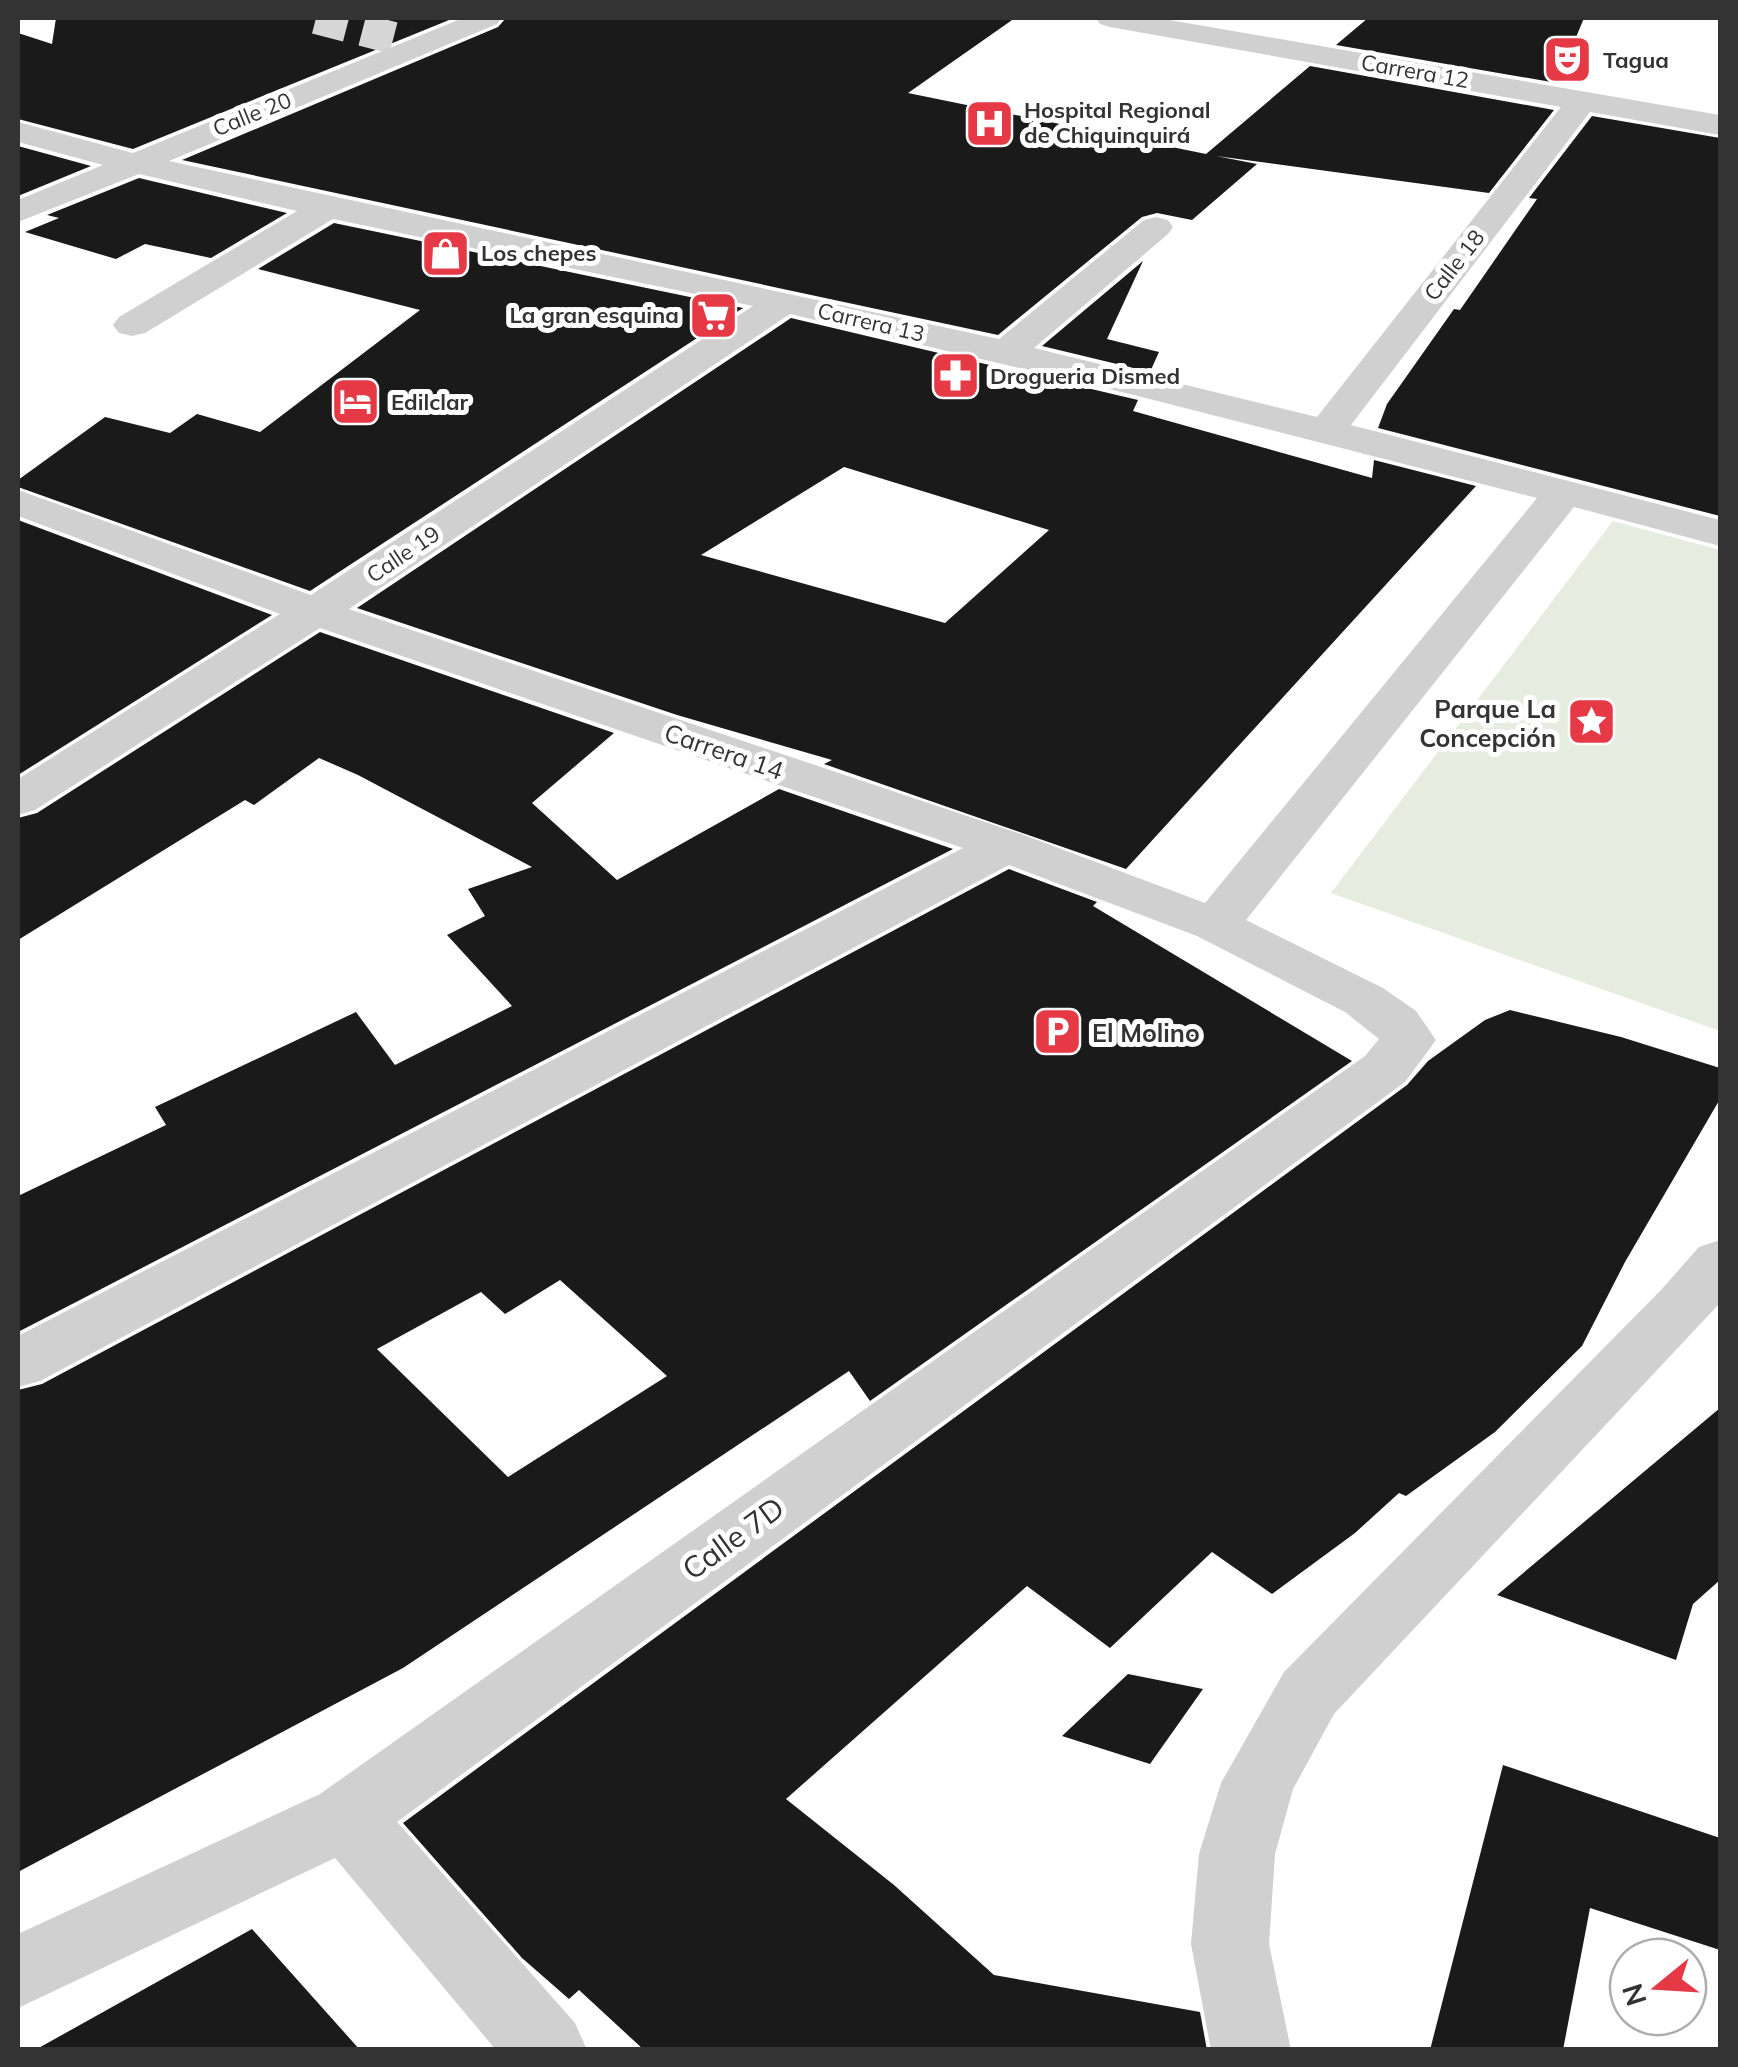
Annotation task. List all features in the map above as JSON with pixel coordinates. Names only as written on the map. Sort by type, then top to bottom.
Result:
[{"type":"street","name":"Calle 20","points":[[18,212],[414,44],[487,18]]},
{"type":"street","name":"Carrera 12","points":[[1110,18],[1720,125]]},
{"type":"street","name":"Calle 18","points":[[1327,430],[1582,101]]},
{"type":"street","name":"Carrera 13","points":[[18,132],[131,164],[784,302],[1327,430],[1720,532]]},
{"type":"street","points":[[132,325],[329,206]]},
{"type":"street","points":[[1004,354],[1156,226]]},
{"type":"street","name":"Calle 19","points":[[18,800],[316,612],[784,302]]},
{"type":"street","points":[[1215,925],[1564,492]]},
{"type":"street","name":"Carrera 14","points":[[18,502],[316,612],[1006,846],[1215,925],[1364,1000],[1397,1023],[1408,1040]]},
{"type":"street","points":[[18,1364],[1006,846]]},
{"type":"street","name":"Calle 7D","points":[[18,1972],[346,1817],[1370,1080],[1386,1068],[1408,1040]]},
{"type":"street","points":[[1251,2050],[1230,1944],[1236,1854],[1258,1783],[1309,1693],[1670,1320],[1720,1262]]},
{"type":"street","points":[[346,1817],[546,2050]]},
{"type":"shaded area","name":"Parque La Concepción","points":[[1613,521],[1720,550],[1720,1031],[1331,893]]},
{"type":"building","points":[[56,18],[454,18],[133,149],[18,119],[18,33],[52,44]]},
{"type":"building","points":[[506,18],[1015,18],[908,93],[1206,154],[1310,66],[1554,110],[1489,193],[1216,156],[1257,164],[1192,220],[1157,213],[1142,217],[998,335],[182,160],[498,27]]},
{"type":"building","points":[[1368,18],[1584,18],[1557,83],[1336,45]]},
{"type":"building","points":[[1592,116],[1720,138],[1720,516],[1378,428],[1387,404],[1454,309],[1460,310],[1537,199],[1529,198]]},
{"type":"building","points":[[18,146],[91,166],[18,196]]},
{"type":"building","points":[[139,178],[287,213],[211,258],[145,244],[116,259],[25,232],[59,218],[47,215]]},
{"type":"building","points":[[334,223],[743,308],[310,591],[18,487],[18,480],[105,417],[170,433],[197,414],[260,432],[420,310],[258,269]]},
{"type":"building","points":[[1143,261],[1107,339],[1159,352],[1150,372],[1042,346]]},
{"type":"building","points":[[791,318],[1138,400],[1133,411],[1372,478],[1374,460],[1476,486],[1126,869],[824,764],[832,760],[677,715],[357,608]],"holes":[[[844,467],[1049,530],[945,623],[701,555]]]},
{"type":"building","points":[[18,520],[272,615],[18,775]]},
{"type":"building","points":[[320,632],[614,733],[532,803],[617,880],[779,789],[953,849],[18,1332],[18,1196],[166,1125],[155,1107],[356,1012],[395,1065],[512,1006],[447,935],[485,916],[468,889],[532,867],[319,758],[254,805],[245,800],[18,940],[18,818],[37,813]]},
{"type":"building","points":[[1009,869],[1097,902],[1093,906],[1352,1061],[870,1401],[849,1371],[403,1668],[18,1872],[18,1390],[42,1384]],"holes":[[[560,1280],[667,1376],[508,1477],[377,1349],[481,1292],[505,1314]]]},
{"type":"building","points":[[1510,1010],[1621,1037],[1720,1068],[1720,1099],[1625,1262],[1582,1346],[1495,1432],[1406,1496],[1399,1493],[1355,1533],[1272,1594],[1212,1552],[1110,1648],[1027,1586],[786,1799],[894,1885],[994,1975],[1200,2012],[1207,2050],[644,2050],[579,1990],[569,1999],[522,1958],[403,1823],[1407,1085],[1428,1061],[1485,1020]]},
{"type":"building","points":[[1720,1408],[1720,1580],[1693,1604],[1676,1660],[1497,1595]]},
{"type":"building","points":[[1128,1674],[1203,1689],[1150,1764],[1062,1736]]},
{"type":"building","points":[[1503,1765],[1720,1838],[1720,1950],[1708,1946],[1708,1937],[1680,1937],[1590,1908],[1563,2050],[1430,2050]]},
{"type":"building","points":[[252,1929],[360,2050],[35,2050]]},
{"type":"tunnel","points":[[316,18],[409,42]]},
{"type":"place","name":"Tagua","points":[[1568,60]]},
{"type":"place","name":"Hospital Regional de Chiquinquirá","points":[[989,123]]},
{"type":"place","name":"Los chepes","points":[[446,253]]},
{"type":"place","name":"La gran esquina","points":[[714,315]]},
{"type":"place","name":"Drogueria Dismed","points":[[955,376]]},
{"type":"place","name":"Edilclar","points":[[356,402]]},
{"type":"place","name":"Parque La Concepción","points":[[1591,722]]},
{"type":"place","name":"El Molino","points":[[1057,1032]]}]
